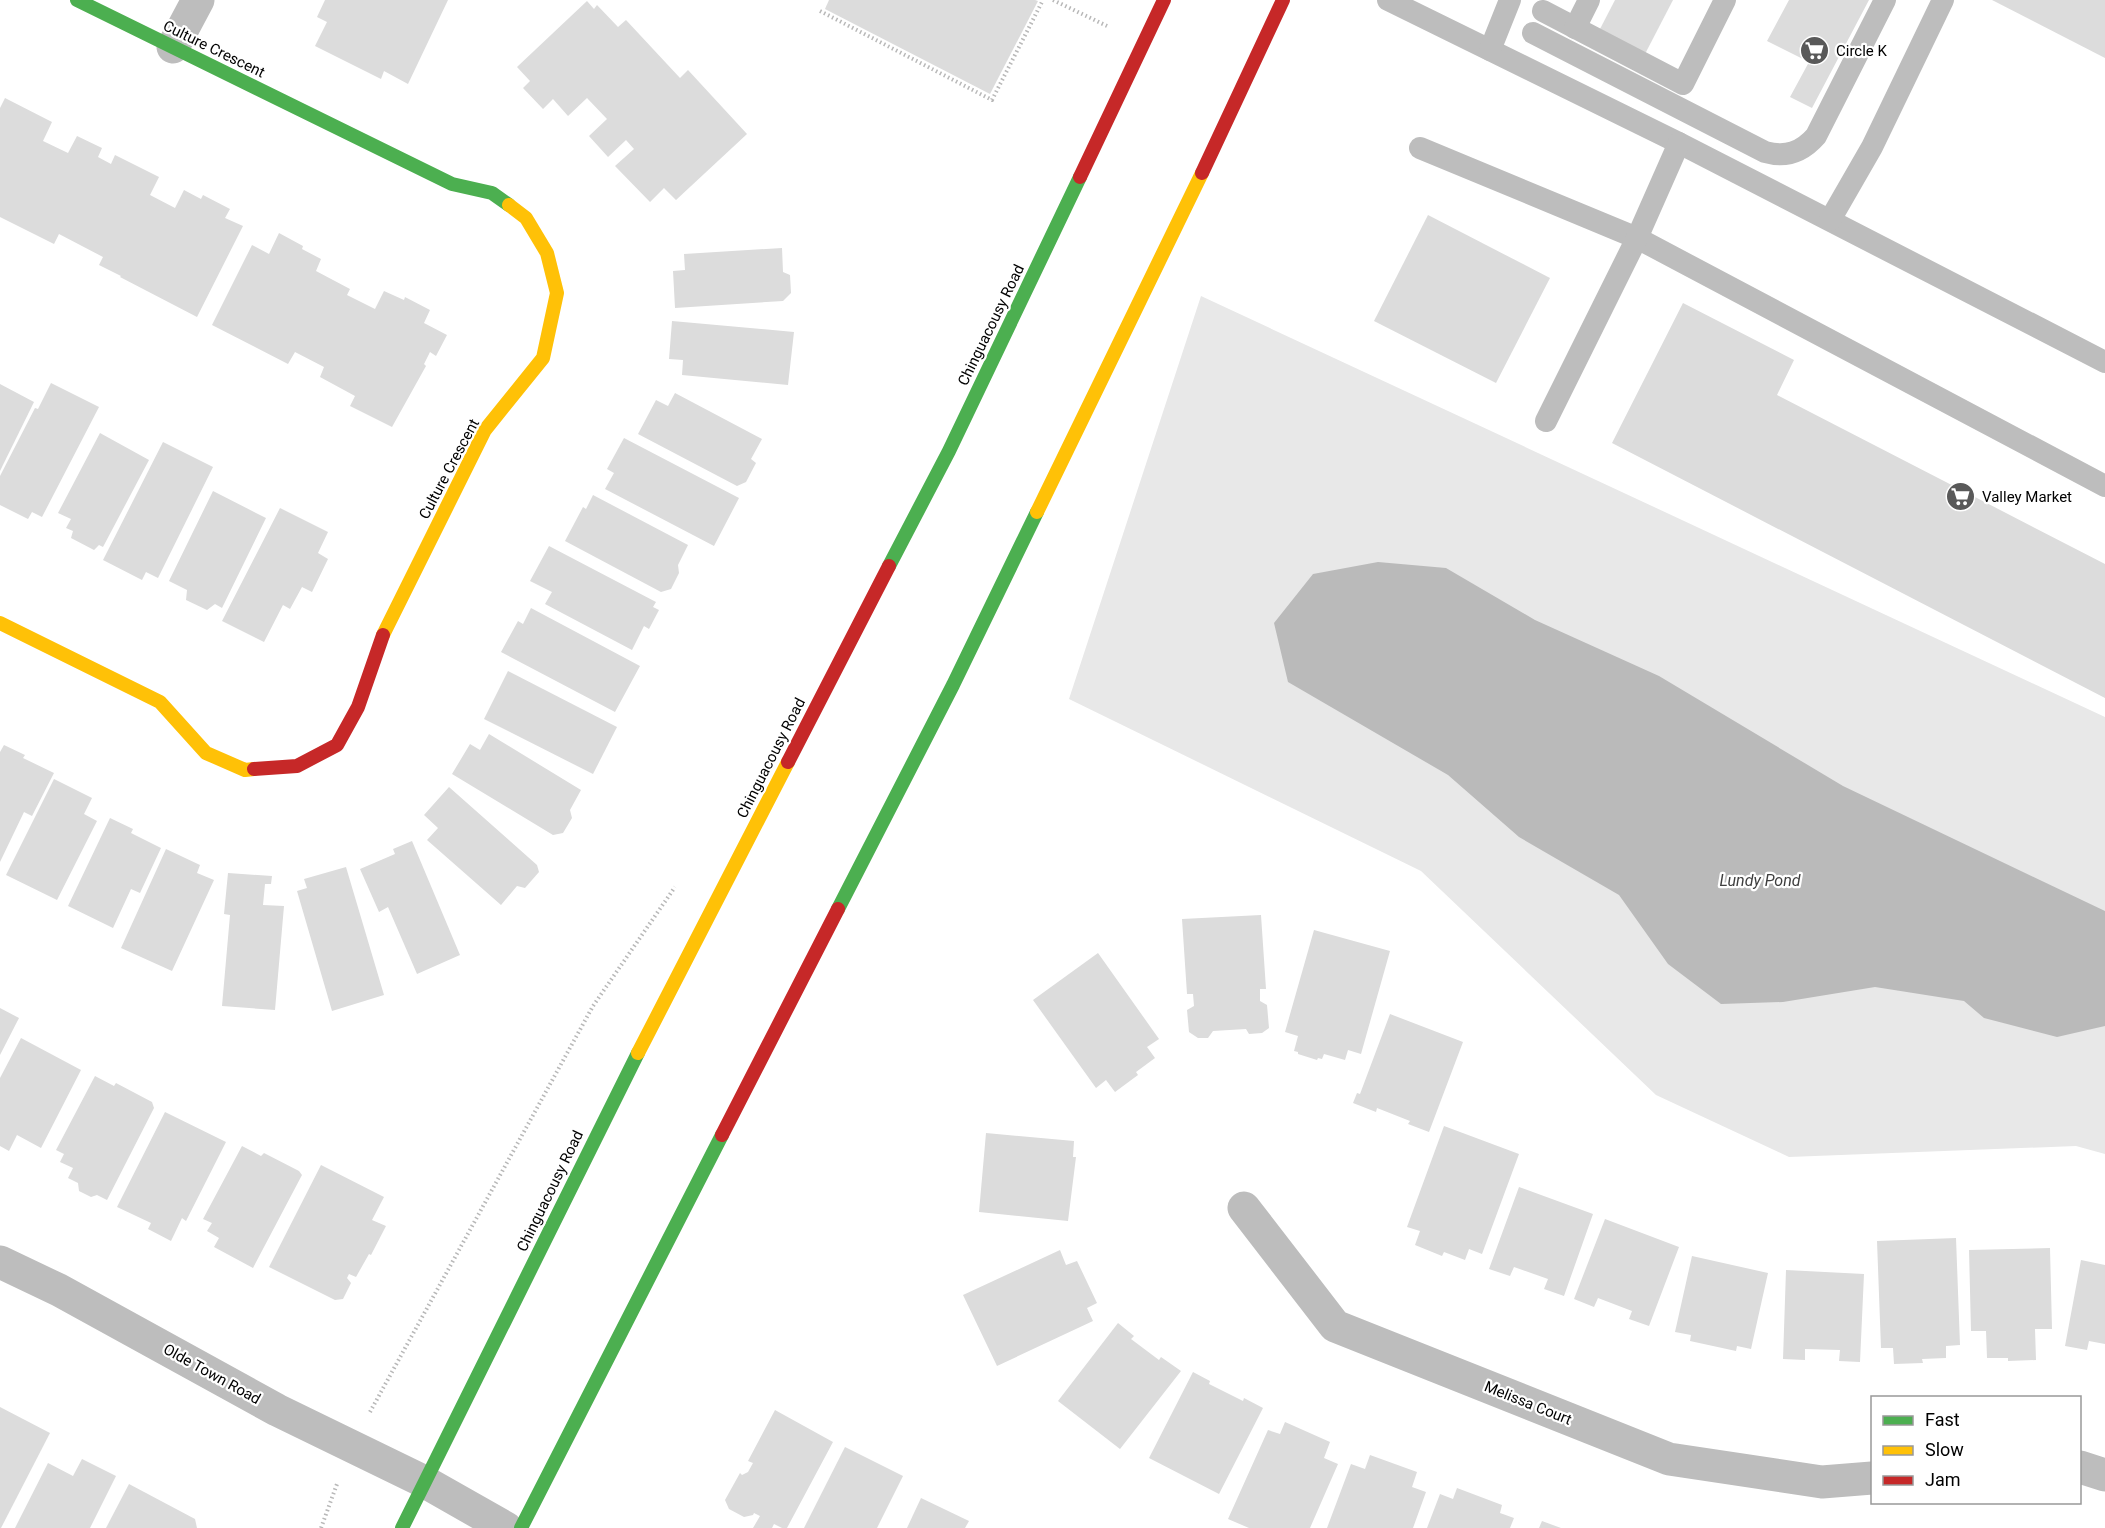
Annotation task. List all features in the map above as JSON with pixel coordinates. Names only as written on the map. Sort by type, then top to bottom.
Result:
[{"type":"main road","name":"Culture Crescent","points":[[0,622],[160,702],[206,753],[245,770],[297,766],[338,745],[358,707],[378,645],[485,430],[543,358],[556,293],[547,254],[526,218],[492,193],[452,184],[77,0]]},
{"type":"main road","name":"Chinguacousy Road","points":[[402,1528],[639,1050],[949,451],[1164,0]]},
{"type":"main road","points":[[521,1528],[953,685],[1224,128],[1283,0]]},
{"type":"street","points":[[173,47],[198,0]]},
{"type":"street","name":"Melissa Court","points":[[1244,1208],[1335,1326],[1669,1459],[1822,1482],[1871,1478]]},
{"type":"street","name":"Olde Town Road","points":[[0,1262],[59,1290],[277,1410],[425,1482],[506,1528]]},
{"type":"street","points":[[2081,1468],[2105,1475]]},
{"type":"lane","points":[[1388,0],[1679,143],[2105,362]]},
{"type":"lane","points":[[1490,50],[1510,0]]},
{"type":"lane","points":[[1575,28],[1588,0]]},
{"type":"lane","points":[[1519,63],[1545,6],[1575,28],[1683,84],[1725,0]]},
{"type":"lane","points":[[1533,33],[1765,152],[1784,155],[1802,149],[1816,136],[1886,0]]},
{"type":"lane","points":[[1830,220],[1872,147],[1943,0]]},
{"type":"lane","points":[[1546,421],[1637,238],[1679,143]]},
{"type":"lane","points":[[1420,148],[1637,238],[2105,486]]},
{"type":"path","points":[[820,11],[992,100],[1042,0]]},
{"type":"path","points":[[1053,0],[1110,28]]},
{"type":"path","points":[[321,1528],[351,1446],[593,1006],[680,881]]},
{"type":"shaded area","points":[[1201,296],[2105,717],[2105,1154],[2076,1146],[1789,1157],[1656,1095],[1421,871],[1069,699]]},
{"type":"water","name":"Lundy Pond","points":[[1378,562],[1446,568],[1535,620],[1659,676],[1843,786],[2105,911],[2105,1026],[2057,1037],[1984,1018],[1964,1001],[1875,987],[1783,1002],[1721,1004],[1668,964],[1619,895],[1519,837],[1448,775],[1288,682],[1274,623],[1313,574]]},
{"type":"building","points":[[325,0],[448,0],[408,84],[384,71],[381,79],[315,46],[327,22],[317,17]]},
{"type":"building","points":[[829,0],[1038,1],[990,94],[825,9]]},
{"type":"building","points":[[1615,0],[1673,0],[1645,54],[1600,29]]},
{"type":"building","name":"Circle K","points":[[1789,0],[1869,0],[1812,108],[1790,97],[1809,62],[1767,41]]},
{"type":"building","points":[[1992,0],[2105,0],[2105,58]]},
{"type":"building","points":[[587,1],[594,9],[597,5],[618,27],[626,20],[680,78],[688,70],[747,134],[676,200],[664,188],[650,202],[615,166],[634,149],[626,140],[608,157],[589,136],[607,119],[587,98],[568,116],[553,99],[543,109],[523,88],[530,81],[517,67]]},
{"type":"building","points":[[5,98],[52,122],[43,141],[68,153],[77,136],[102,148],[98,157],[111,164],[115,155],[159,177],[150,195],[175,208],[184,190],[201,199],[203,195],[230,209],[225,218],[243,226],[197,317],[99,265],[103,257],[59,234],[54,244],[0,217],[0,108]]},
{"type":"building","points":[[1428,215],[1550,278],[1496,383],[1374,321]]},
{"type":"building","points":[[279,233],[321,259],[316,271],[350,289],[347,295],[375,309],[384,291],[404,300],[405,297],[430,310],[424,323],[447,335],[436,356],[430,352],[424,364],[426,366],[392,427],[350,406],[355,396],[320,377],[324,367],[295,352],[288,364],[212,325],[252,245],[269,254]]},
{"type":"building","points":[[782,248],[783,272],[790,275],[791,293],[783,301],[675,308],[673,271],[685,270],[684,254]]},
{"type":"building","points":[[1683,303],[1794,360],[1777,395],[2105,564],[2105,698],[1612,443]]},
{"type":"building","points":[[672,321],[794,332],[788,385],[682,375],[683,360],[669,359]]},
{"type":"building","points":[[51,383],[99,407],[42,517],[32,512],[28,519],[0,505],[0,476],[35,408],[38,409]]},
{"type":"building","points":[[0,384],[34,402],[0,471]]},
{"type":"building","points":[[675,393],[762,439],[751,459],[756,463],[746,482],[737,486],[638,434],[656,400],[668,406]]},
{"type":"building","points":[[100,433],[149,460],[103,547],[99,545],[94,550],[71,538],[73,531],[66,528],[71,519],[58,513]]},
{"type":"building","points":[[624,438],[739,498],[714,546],[605,489],[614,473],[607,469]]},
{"type":"building","points":[[163,442],[213,467],[158,578],[146,572],[142,580],[103,560]]},
{"type":"building","points":[[213,491],[266,518],[222,608],[215,604],[207,610],[186,600],[187,590],[169,581]]},
{"type":"building","points":[[593,495],[688,545],[678,565],[679,573],[671,589],[661,592],[565,541],[583,507],[586,509]]},
{"type":"building","points":[[280,508],[328,532],[318,553],[328,559],[312,592],[302,587],[290,609],[283,605],[264,642],[222,621]]},
{"type":"building","points":[[549,546],[656,602],[653,607],[659,610],[649,629],[644,626],[632,650],[545,604],[552,592],[530,581]]},
{"type":"building","points":[[531,608],[640,666],[615,712],[501,652],[518,621],[523,624]]},
{"type":"building","points":[[508,671],[617,727],[593,774],[484,719]]},
{"type":"building","points":[[489,734],[581,790],[570,810],[572,818],[563,833],[553,835],[452,774],[470,744],[480,750]]},
{"type":"building","points":[[4,745],[25,755],[23,758],[54,773],[32,816],[24,812],[0,862],[0,752]]},
{"type":"building","points":[[54,779],[92,798],[84,814],[97,821],[57,900],[6,875]]},
{"type":"building","points":[[449,787],[537,865],[539,872],[525,888],[517,886],[501,905],[427,840],[438,828],[424,815]]},
{"type":"building","points":[[110,818],[133,829],[131,833],[161,848],[140,893],[131,889],[113,928],[68,906]]},
{"type":"building","points":[[412,841],[460,955],[417,974],[388,907],[379,912],[360,869],[395,854],[393,849]]},
{"type":"building","points":[[166,849],[200,865],[197,873],[214,880],[172,971],[121,948]]},
{"type":"building","points":[[346,867],[384,995],[332,1011],[297,891],[307,888],[304,879]]},
{"type":"building","points":[[228,873],[272,876],[271,884],[265,884],[263,905],[284,906],[275,1010],[222,1006],[230,915],[224,914]]},
{"type":"building","points":[[1261,915],[1266,989],[1260,989],[1260,1001],[1267,1005],[1269,1028],[1262,1033],[1249,1034],[1246,1029],[1213,1031],[1208,1038],[1198,1038],[1189,1032],[1187,1010],[1194,1006],[1193,994],[1187,994],[1182,919]]},
{"type":"building","points":[[1314,930],[1390,951],[1361,1054],[1348,1050],[1345,1060],[1324,1054],[1322,1059],[1317,1060],[1298,1054],[1294,1051],[1298,1036],[1285,1032]]},
{"type":"building","points":[[1098,953],[1159,1039],[1147,1047],[1155,1058],[1136,1072],[1138,1075],[1115,1092],[1106,1080],[1096,1088],[1033,1000]]},
{"type":"building","points":[[0,1008],[19,1018],[0,1055]]},
{"type":"building","points":[[1390,1014],[1463,1042],[1429,1132],[1408,1124],[1410,1121],[1377,1108],[1376,1112],[1353,1103],[1357,1093],[1360,1094]]},
{"type":"building","points":[[21,1038],[81,1070],[41,1148],[17,1135],[9,1151],[0,1146],[0,1078]]},
{"type":"building","points":[[95,1076],[114,1086],[116,1083],[152,1102],[154,1108],[107,1200],[97,1195],[91,1197],[79,1191],[78,1183],[68,1178],[73,1168],[60,1162],[64,1154],[56,1150]]},
{"type":"building","points":[[165,1112],[226,1142],[186,1221],[182,1218],[171,1241],[148,1229],[151,1223],[117,1207]]},
{"type":"building","points":[[1444,1126],[1519,1154],[1482,1254],[1469,1249],[1465,1260],[1444,1252],[1442,1256],[1415,1245],[1420,1231],[1407,1227]]},
{"type":"building","points":[[986,1133],[1074,1141],[1073,1157],[1076,1157],[1068,1221],[979,1212]]},
{"type":"building","points":[[242,1146],[261,1156],[264,1153],[299,1171],[302,1175],[253,1268],[214,1247],[219,1238],[207,1231],[212,1223],[203,1219]]},
{"type":"building","points":[[321,1165],[384,1197],[372,1220],[386,1226],[356,1277],[349,1274],[347,1278],[351,1283],[343,1299],[335,1300],[269,1267]]},
{"type":"building","points":[[1519,1187],[1593,1214],[1564,1296],[1544,1289],[1548,1279],[1514,1267],[1510,1276],[1489,1269]]},
{"type":"building","points":[[1605,1219],[1679,1247],[1649,1326],[1629,1319],[1632,1311],[1598,1298],[1594,1307],[1574,1299]]},
{"type":"building","points":[[1956,1238],[1960,1345],[1946,1346],[1946,1358],[1922,1359],[1923,1363],[1894,1364],[1893,1348],[1881,1348],[1877,1241]]},
{"type":"building","points":[[2050,1248],[2052,1329],[2035,1329],[2036,1360],[2008,1361],[2008,1358],[1987,1358],[1986,1331],[1971,1331],[1969,1250]]},
{"type":"building","points":[[1060,1250],[1066,1265],[1077,1261],[1097,1303],[1087,1308],[1093,1321],[997,1366],[963,1295]]},
{"type":"building","points":[[1692,1256],[1768,1273],[1751,1349],[1737,1346],[1736,1351],[1690,1341],[1691,1335],[1675,1332]]},
{"type":"building","points":[[2081,1260],[2105,1265],[2105,1344],[2089,1341],[2087,1350],[2065,1346]]},
{"type":"building","points":[[1786,1270],[1864,1274],[1860,1362],[1839,1361],[1840,1350],[1805,1349],[1805,1360],[1783,1359]]},
{"type":"building","points":[[1118,1323],[1134,1336],[1131,1339],[1159,1360],[1161,1357],[1181,1371],[1120,1449],[1058,1401]]},
{"type":"building","points":[[1193,1372],[1210,1381],[1209,1384],[1263,1408],[1219,1494],[1149,1458]]},
{"type":"building","points":[[0,1407],[50,1433],[1,1528],[0,1528]]},
{"type":"building","points":[[775,1410],[833,1442],[787,1528],[774,1524],[772,1528],[753,1528],[760,1516],[754,1513],[744,1517],[729,1509],[725,1500],[740,1473],[742,1475],[748,1472],[753,1463],[748,1461]]},
{"type":"building","points":[[1285,1422],[1330,1442],[1324,1458],[1338,1464],[1310,1528],[1249,1528],[1228,1519],[1268,1430],[1280,1434]]},
{"type":"building","points":[[845,1447],[903,1476],[877,1528],[804,1528]]},
{"type":"building","points":[[1370,1455],[1417,1472],[1412,1487],[1426,1492],[1413,1528],[1327,1528],[1351,1464],[1365,1469]]},
{"type":"building","points":[[82,1459],[116,1476],[90,1528],[15,1528],[48,1463],[73,1476]]},
{"type":"building","points":[[129,1484],[195,1519],[197,1528],[106,1528]]},
{"type":"building","points":[[1457,1488],[1502,1505],[1500,1513],[1514,1518],[1510,1528],[1427,1528],[1440,1494],[1453,1499]]},
{"type":"building","points":[[921,1498],[969,1521],[965,1528],[907,1528]]},
{"type":"building","points":[[1542,1521],[1561,1528],[1539,1528]]},
{"type":"traffic: fast","points":[[77,0],[452,184],[492,193],[509,205]]},
{"type":"traffic: fast","points":[[889,566],[949,451],[1080,177]]},
{"type":"traffic: fast","points":[[838,909],[953,685],[1037,512]]},
{"type":"traffic: fast","points":[[402,1528],[638,1053]]},
{"type":"traffic: fast","points":[[521,1528],[722,1135]]},
{"type":"traffic: slow","points":[[1037,512],[1202,173]]},
{"type":"traffic: slow","points":[[383,635],[485,430],[543,358],[557,293],[547,253],[526,218],[509,205]]},
{"type":"traffic: slow","points":[[0,623],[160,702],[206,753],[245,770],[254,769]]},
{"type":"traffic: slow","points":[[638,1053],[788,762]]},
{"type":"traffic: jam","points":[[1080,177],[1164,0]]},
{"type":"traffic: jam","points":[[1202,173],[1283,0]]},
{"type":"traffic: jam","points":[[788,762],[889,566]]},
{"type":"traffic: jam","points":[[254,769],[297,766],[337,745],[358,707],[383,635]]},
{"type":"traffic: jam","points":[[722,1135],[838,909]]},
{"type":"place","name":"Circle K","points":[[1815,51]]},
{"type":"place","name":"Valley Market","points":[[1961,497]]}]
